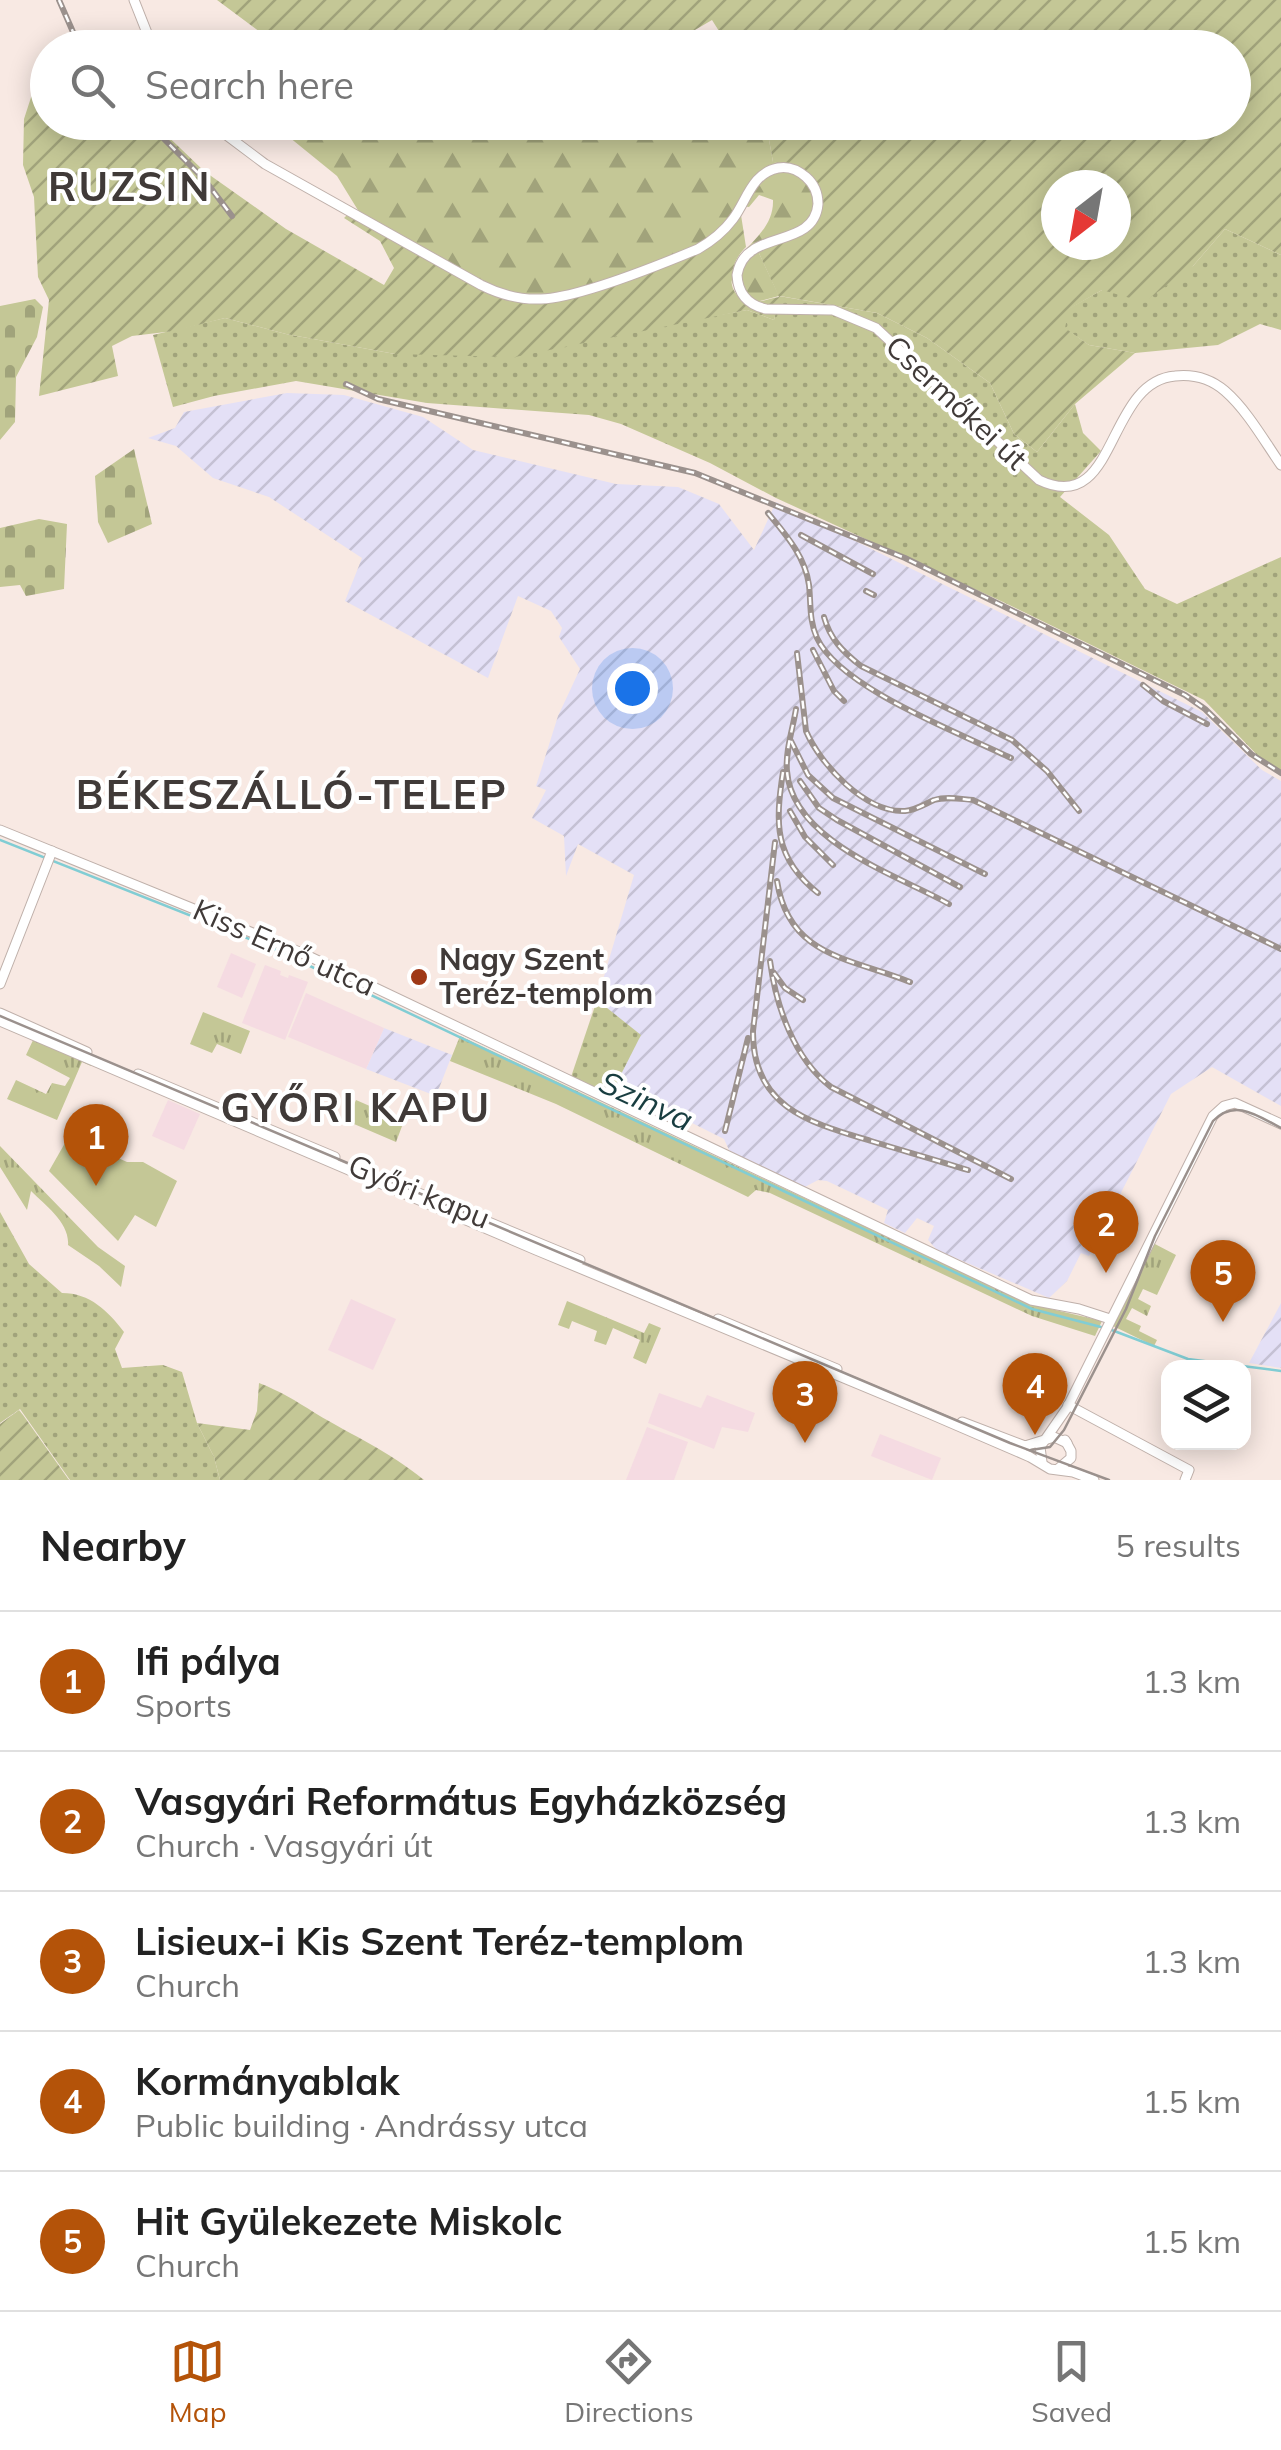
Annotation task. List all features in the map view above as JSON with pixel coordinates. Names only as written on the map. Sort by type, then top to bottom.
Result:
[{"type":"street","points":[[134,0],[146,30]]},
{"type":"street","name":"Csermőkei út","points":[[231,140],[247,153],[464,276],[492,290],[528,299],[574,293],[698,248],[732,221],[758,178],[773,169],[797,170],[814,186],[818,197],[816,216],[804,230],[758,246],[745,256],[737,275],[744,297],[766,309],[832,310],[876,328],[1039,480],[1063,487],[1088,479],[1102,462],[1140,391],[1168,377],[1186,375],[1206,380],[1228,393],[1281,465]]},
{"type":"street","name":"Kiss Ernő utca","points":[[0,830],[50,858],[302,953],[1032,1300],[1079,1309],[1106,1326]]},
{"type":"street","points":[[0,984],[50,858]]},
{"type":"street","name":"Győri kapu","points":[[1,1020],[784,1349]]},
{"type":"street","points":[[1043,1464],[1039,1453],[1066,1409],[1212,1116],[1235,1103],[1281,1124]]},
{"type":"street","points":[[784,1349],[1015,1444],[1032,1445],[1057,1438],[1067,1443]]},
{"type":"street","points":[[784,1349],[1043,1464],[1094,1480]]},
{"type":"street","points":[[1058,1470],[1070,1458],[1059,1430],[1066,1409]]},
{"type":"street","points":[[1066,1409],[1187,1475]]},
{"type":"shaded area","points":[[287,393],[344,395],[423,417],[473,450],[616,484],[678,487],[719,504],[754,550],[776,502],[1202,712],[1262,770],[1281,781],[1281,1106],[1212,1067],[1171,1094],[1089,1256],[1081,1253],[1067,1281],[1049,1298],[937,1250],[928,1240],[934,1226],[917,1218],[905,1233],[884,1223],[888,1210],[827,1181],[818,1180],[803,1188],[743,1160],[729,1150],[724,1139],[684,1119],[669,1124],[610,1096],[640,1035],[597,1000],[634,875],[578,844],[566,876],[564,836],[532,818],[546,790],[536,786],[558,716],[580,669],[559,637],[562,628],[551,611],[518,596],[488,678],[345,601],[362,558],[269,497],[213,478],[176,446],[148,438],[175,428],[184,412]]},
{"type":"shaded area","points":[[231,953],[256,964],[242,998],[217,987]]},
{"type":"shaded area","points":[[265,965],[281,971],[280,975],[308,982],[285,1040],[242,1023]]},
{"type":"shaded area","points":[[306,993],[384,1028],[366,1069],[288,1037]]},
{"type":"shaded area","points":[[384,1028],[452,1055],[436,1096],[366,1069]]},
{"type":"shaded area","points":[[168,1100],[200,1114],[184,1150],[152,1136]]},
{"type":"shaded area","points":[[351,1299],[396,1319],[373,1370],[328,1350]]},
{"type":"shaded area","points":[[1281,1303],[1281,1368],[1251,1363]]},
{"type":"shaded area","points":[[659,1393],[701,1408],[707,1395],[755,1413],[748,1432],[722,1427],[714,1449],[648,1423]]},
{"type":"shaded area","points":[[647,1427],[688,1442],[674,1480],[626,1480]]},
{"type":"shaded area","points":[[880,1434],[941,1458],[932,1480],[871,1456]]},
{"type":"green space","points":[[217,0],[1281,0],[1281,255],[1225,229],[1193,266],[1144,302],[1102,290],[1069,309],[1065,328],[1089,345],[1135,353],[1075,404],[1037,452],[1014,434],[990,383],[927,338],[877,313],[780,296],[774,320],[747,310],[515,357],[395,354],[286,334],[225,318],[174,331],[132,336],[112,346],[118,376],[39,396],[49,300],[38,277],[34,197],[23,165],[24,119],[30,100],[30,140],[172,140],[204,171],[286,229],[384,285],[394,268],[380,241],[344,218],[350,212],[492,290],[544,299],[688,253],[741,215],[746,247],[732,271],[733,287],[744,299],[755,302],[779,297],[758,251],[801,235],[817,218],[821,192],[801,170],[773,162],[769,140],[1251,140],[1251,30],[718,30],[712,20],[695,30],[257,30]]},
{"type":"green space","points":[[293,140],[769,140],[773,162],[801,170],[821,191],[817,218],[801,235],[758,251],[779,296],[756,302],[739,297],[729,276],[772,212],[773,200],[759,195],[749,207],[741,206],[710,241],[563,296],[507,295],[364,220],[337,176]]},
{"type":"green space","points":[[1225,229],[1281,255],[1281,330],[1260,324],[1218,345],[1135,353],[1089,345],[1064,328],[1068,309],[1102,290],[1193,266]]},
{"type":"green space","points":[[779,296],[877,313],[927,338],[990,383],[1014,434],[1037,452],[1075,404],[1083,433],[1101,451],[1060,497],[1109,535],[1145,589],[1177,604],[1281,557],[1281,771],[1263,761],[1204,700],[621,424],[589,415],[427,403],[296,381],[173,407],[153,335],[225,318],[286,334],[395,354],[747,310],[774,320]]},
{"type":"green space","points":[[35,299],[43,307],[37,337],[16,377],[15,422],[0,440],[0,306]]},
{"type":"green space","points":[[134,449],[152,524],[108,543],[98,522],[95,476]]},
{"type":"green space","points":[[39,519],[67,524],[64,589],[26,596],[20,585],[0,587],[0,528]]},
{"type":"green space","points":[[597,1000],[641,1035],[610,1096],[571,1077]]},
{"type":"green space","points":[[203,1012],[250,1031],[241,1054],[217,1044],[212,1053],[190,1044]]},
{"type":"green space","points":[[35,1036],[93,1063],[91,1066],[82,1062],[57,1120],[7,1099],[16,1080],[46,1094],[52,1083],[65,1086],[70,1078],[26,1055]]},
{"type":"green space","points":[[460,1036],[1030,1304],[1102,1321],[1095,1336],[1032,1316],[770,1193],[756,1190],[748,1197],[556,1104],[450,1061]]},
{"type":"green space","points":[[356,1100],[404,1121],[396,1142],[347,1121]]},
{"type":"green space","points":[[69,1136],[127,1162],[143,1162],[177,1181],[156,1227],[135,1215],[118,1241],[49,1171]]},
{"type":"green space","points":[[0,1146],[98,1247],[125,1266],[121,1287],[68,1245],[61,1222],[31,1191],[27,1210],[0,1167]]},
{"type":"green space","points":[[0,1212],[29,1264],[62,1293],[81,1296],[98,1305],[124,1332],[115,1349],[122,1368],[163,1365],[182,1372],[220,1480],[70,1480],[20,1409],[0,1423]]},
{"type":"green space","points":[[1153,1243],[1176,1255],[1157,1295],[1143,1289],[1138,1299],[1151,1306],[1147,1316],[1132,1308],[1126,1319],[1157,1340],[1154,1346],[1113,1326]]},
{"type":"green space","points":[[567,1301],[644,1333],[649,1323],[661,1328],[646,1364],[633,1358],[640,1340],[613,1328],[606,1345],[594,1341],[597,1331],[572,1321],[569,1329],[558,1325]]},
{"type":"green space","points":[[259,1383],[384,1452],[424,1480],[220,1480],[214,1457],[197,1423],[250,1430],[257,1411]]},
{"type":"green space","points":[[19,1410],[69,1480],[0,1480],[0,1424]]},
{"type":"waterway","name":"Szinva","points":[[0,840],[272,948],[1032,1309],[1101,1327]]},
{"type":"waterway","name":"Szinva","points":[[1109,1329],[1188,1359],[1281,1371]]},
{"type":"tram line","points":[[0,1016],[1010,1443],[1109,1480]]},
{"type":"tram line","points":[[1031,1450],[1050,1447],[1064,1430],[1126,1309],[1155,1236],[1213,1121],[1221,1114],[1238,1110],[1281,1128]]},
{"type":"railway","points":[[59,0],[72,30]]},
{"type":"railway","points":[[165,140],[204,179],[232,216]]},
{"type":"railway","points":[[346,384],[378,399],[695,473],[905,558],[1185,695],[1251,754],[1281,773]]},
{"type":"railway","points":[[768,513],[794,546],[803,565],[814,632],[830,656],[875,691],[1011,758]]},
{"type":"railway","points":[[801,535],[873,574]]},
{"type":"railway","points":[[866,591],[874,595]]},
{"type":"railway","points":[[824,617],[838,644],[861,666],[1012,740],[1047,771],[1079,811]]},
{"type":"railway","points":[[813,650],[834,691],[844,701]]},
{"type":"railway","points":[[797,653],[806,731],[822,758],[860,795],[875,804],[905,811],[939,799],[973,800],[1281,949]]},
{"type":"railway","points":[[1143,685],[1163,701],[1207,724]]},
{"type":"railway","points":[[796,709],[787,771],[793,796],[807,817],[850,853],[949,904]]},
{"type":"railway","points":[[791,741],[808,775],[833,798],[985,874]]},
{"type":"railway","points":[[783,772],[779,824],[785,853],[818,893]]},
{"type":"railway","points":[[800,781],[819,808],[837,820],[960,887]]},
{"type":"railway","points":[[790,811],[805,837],[833,865]]},
{"type":"railway","points":[[775,842],[753,1031],[755,1057],[763,1078],[774,1095],[807,1119],[968,1170]]},
{"type":"railway","points":[[777,881],[784,906],[809,940],[846,960],[910,982]]},
{"type":"railway","points":[[770,961],[777,996],[797,1047],[831,1087],[1011,1179]]},
{"type":"railway","points":[[774,973],[785,988],[803,1000]]},
{"type":"railway","points":[[725,1131],[748,1038]]},
{"type":"place","name":"Nagy Szent Teréz-templom","points":[[419,977]]},
{"type":"place","name":"Ifi pálya","points":[[96,1186]]},
{"type":"place","name":"Vasgyári Református Egyházközség","points":[[1106,1273]]},
{"type":"place","name":"Hit Gyülekezete Miskolc","points":[[1223,1322]]},
{"type":"place","name":"Kormányablak","points":[[1035,1435]]},
{"type":"place","name":"Lisieux-i Kis Szent Teréz-templom","points":[[805,1443]]},
{"type":"district","name":"RUZSIN","points":[[130,187]]},
{"type":"district","name":"BÉKESZÁLLÓ-TELEP","points":[[292,795]]},
{"type":"district","name":"GYŐRI KAPU","points":[[356,1108]]}]
